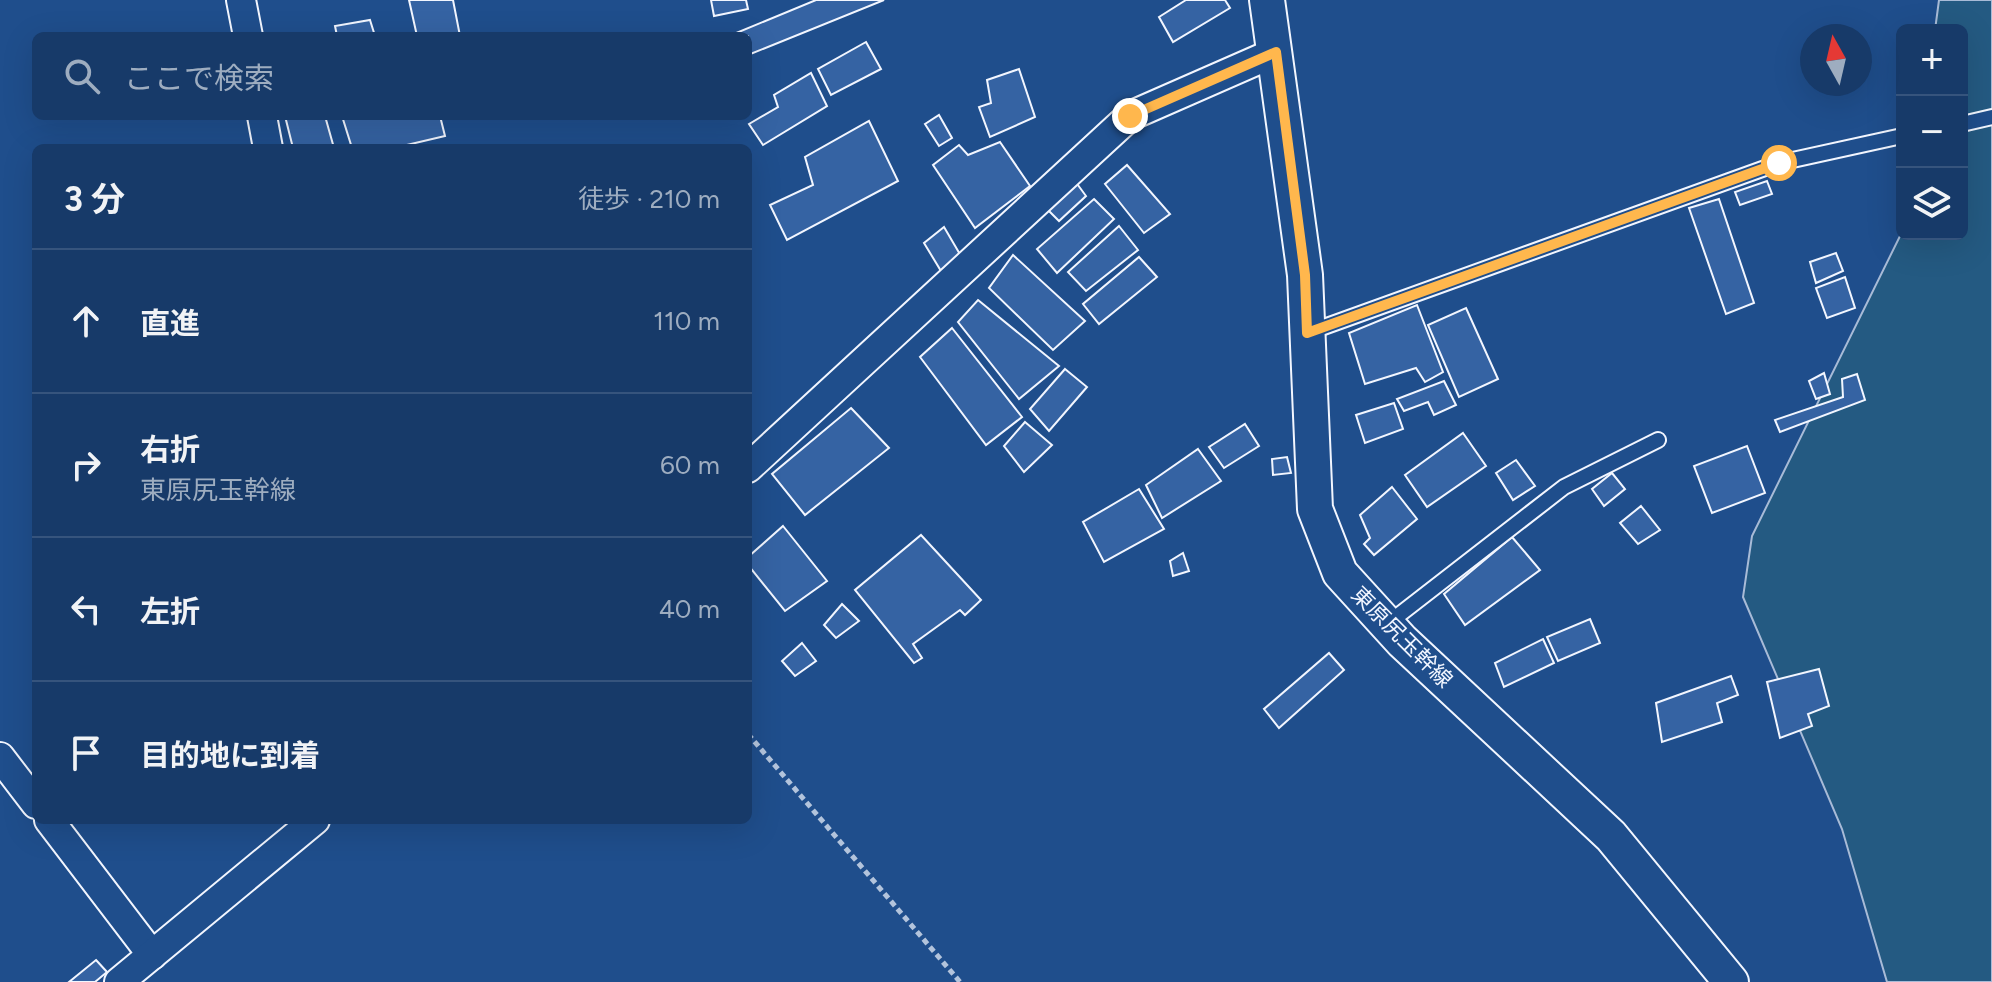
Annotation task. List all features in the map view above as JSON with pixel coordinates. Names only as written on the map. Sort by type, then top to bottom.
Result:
[{"type":"street","points":[[241,0],[247,32]]},
{"type":"street","name":"東原尻玉幹線","points":[[1267,0],[1305,275],[1315,509],[1340,573],[1386,625],[1611,836],[1731,982]]},
{"type":"street","points":[[752,464],[1130,116],[1276,52]]},
{"type":"street","points":[[263,120],[267,144]]},
{"type":"street","points":[[0,757],[32,799]]},
{"type":"street","points":[[52,824],[152,955]]},
{"type":"street","points":[[119,982],[310,824]]},
{"type":"lane","points":[[1968,123],[1992,117]]},
{"type":"lane","points":[[1307,333],[1779,163],[1896,137]]},
{"type":"lane","points":[[1386,625],[1564,487],[1658,440]]},
{"type":"path","points":[[752,739],[960,982]]},
{"type":"shaded area","points":[[1939,0],[1992,0],[1992,982],[1887,982],[1842,829],[1743,597],[1752,536],[1898,240],[1968,240],[1968,24],[1936,24]]},
{"type":"building","points":[[409,0],[453,0],[459,32],[416,32]]},
{"type":"building","points":[[711,0],[746,0],[748,9],[714,16]]},
{"type":"building","points":[[816,0],[884,0],[752,53],[752,32],[739,32]]},
{"type":"building","points":[[1186,0],[1225,0],[1230,8],[1173,42],[1159,17]]},
{"type":"building","points":[[370,20],[374,32],[336,32],[335,26]]},
{"type":"building","points":[[866,42],[881,69],[831,95],[818,69]]},
{"type":"building","points":[[1019,69],[1035,117],[990,137],[979,107],[991,103],[987,80]]},
{"type":"building","points":[[811,73],[827,106],[763,145],[749,124],[778,107],[774,95]]},
{"type":"building","points":[[939,115],[952,138],[939,146],[925,124]]},
{"type":"building","points":[[286,120],[326,120],[333,144],[292,144]]},
{"type":"building","points":[[343,120],[441,120],[445,136],[411,144],[351,144]]},
{"type":"building","points":[[869,121],[898,181],[787,240],[770,205],[813,185],[805,157]]},
{"type":"building","points":[[1000,142],[1030,186],[975,228],[933,165],[959,145],[968,155]]},
{"type":"building","points":[[1127,165],[1170,214],[1144,233],[1105,184]]},
{"type":"building","points":[[1075,181],[1086,196],[1059,221],[1045,207]]},
{"type":"building","points":[[1767,181],[1772,194],[1740,205],[1735,192]]},
{"type":"building","points":[[1094,199],[1114,219],[1057,273],[1037,249]]},
{"type":"building","points":[[1719,199],[1754,303],[1726,314],[1689,208]]},
{"type":"building","points":[[1119,226],[1138,250],[1086,291],[1068,272]]},
{"type":"building","points":[[944,227],[961,256],[941,271],[924,243]]},
{"type":"building","points":[[1836,253],[1843,271],[1816,283],[1810,262]]},
{"type":"building","points":[[1013,255],[1085,321],[1053,350],[989,288]]},
{"type":"building","points":[[1139,257],[1157,277],[1099,324],[1083,304]]},
{"type":"building","points":[[1845,277],[1855,308],[1827,318],[1816,288]]},
{"type":"building","points":[[978,300],[1059,366],[1019,399],[958,322]]},
{"type":"building","points":[[1417,305],[1443,372],[1425,382],[1416,368],[1365,384],[1349,333]]},
{"type":"building","points":[[1466,308],[1498,379],[1459,397],[1428,325]]},
{"type":"building","points":[[952,328],[1022,417],[986,445],[920,357]]},
{"type":"building","points":[[1065,369],[1087,387],[1049,431],[1030,409]]},
{"type":"building","points":[[1824,373],[1830,394],[1816,399],[1809,381]]},
{"type":"building","points":[[1857,374],[1865,400],[1780,432],[1775,420],[1843,397],[1842,379]]},
{"type":"building","points":[[1444,381],[1456,405],[1434,415],[1428,402],[1404,411],[1397,399]]},
{"type":"building","points":[[1394,403],[1403,429],[1365,443],[1356,415]]},
{"type":"building","points":[[851,408],[889,448],[805,515],[772,474]]},
{"type":"building","points":[[1025,422],[1052,445],[1024,472],[1004,446]]},
{"type":"building","points":[[1245,424],[1259,446],[1224,468],[1209,447]]},
{"type":"building","points":[[1463,433],[1486,466],[1427,507],[1405,475]]},
{"type":"building","points":[[1747,446],[1765,493],[1712,513],[1694,466]]},
{"type":"building","points":[[1198,449],[1221,481],[1162,518],[1146,485]]},
{"type":"building","points":[[1287,457],[1291,473],[1273,475],[1272,459]]},
{"type":"building","points":[[1516,460],[1535,486],[1513,500],[1496,473]]},
{"type":"building","points":[[1612,473],[1625,489],[1604,506],[1592,489]]},
{"type":"building","points":[[1392,487],[1417,519],[1374,555],[1364,544],[1370,538],[1360,515]]},
{"type":"building","points":[[1139,489],[1164,529],[1104,562],[1083,522]]},
{"type":"building","points":[[1641,506],[1660,530],[1638,544],[1620,523]]},
{"type":"building","points":[[783,526],[827,581],[785,611],[752,570],[752,553]]},
{"type":"building","points":[[921,535],[981,600],[965,615],[960,610],[913,644],[922,658],[914,663],[855,590]]},
{"type":"building","points":[[1512,537],[1540,570],[1465,625],[1444,594]]},
{"type":"building","points":[[1183,553],[1189,571],[1173,576],[1170,561]]},
{"type":"building","points":[[842,604],[859,621],[836,638],[824,625]]},
{"type":"building","points":[[1590,619],[1600,643],[1558,661],[1547,637]]},
{"type":"building","points":[[1543,639],[1554,663],[1504,687],[1495,663]]},
{"type":"building","points":[[802,643],[816,661],[795,676],[782,661]]},
{"type":"building","points":[[1329,653],[1344,670],[1279,728],[1264,709]]},
{"type":"building","points":[[1819,669],[1829,706],[1808,714],[1812,726],[1780,738],[1767,682]]},
{"type":"building","points":[[1731,676],[1738,695],[1717,703],[1722,722],[1662,742],[1656,703]]},
{"type":"building","points":[[96,960],[107,972],[95,982],[69,982]]},
{"type":"route","points":[[1130,116],[1276,52],[1305,275],[1307,333],[1592,233],[1779,163]]}]
